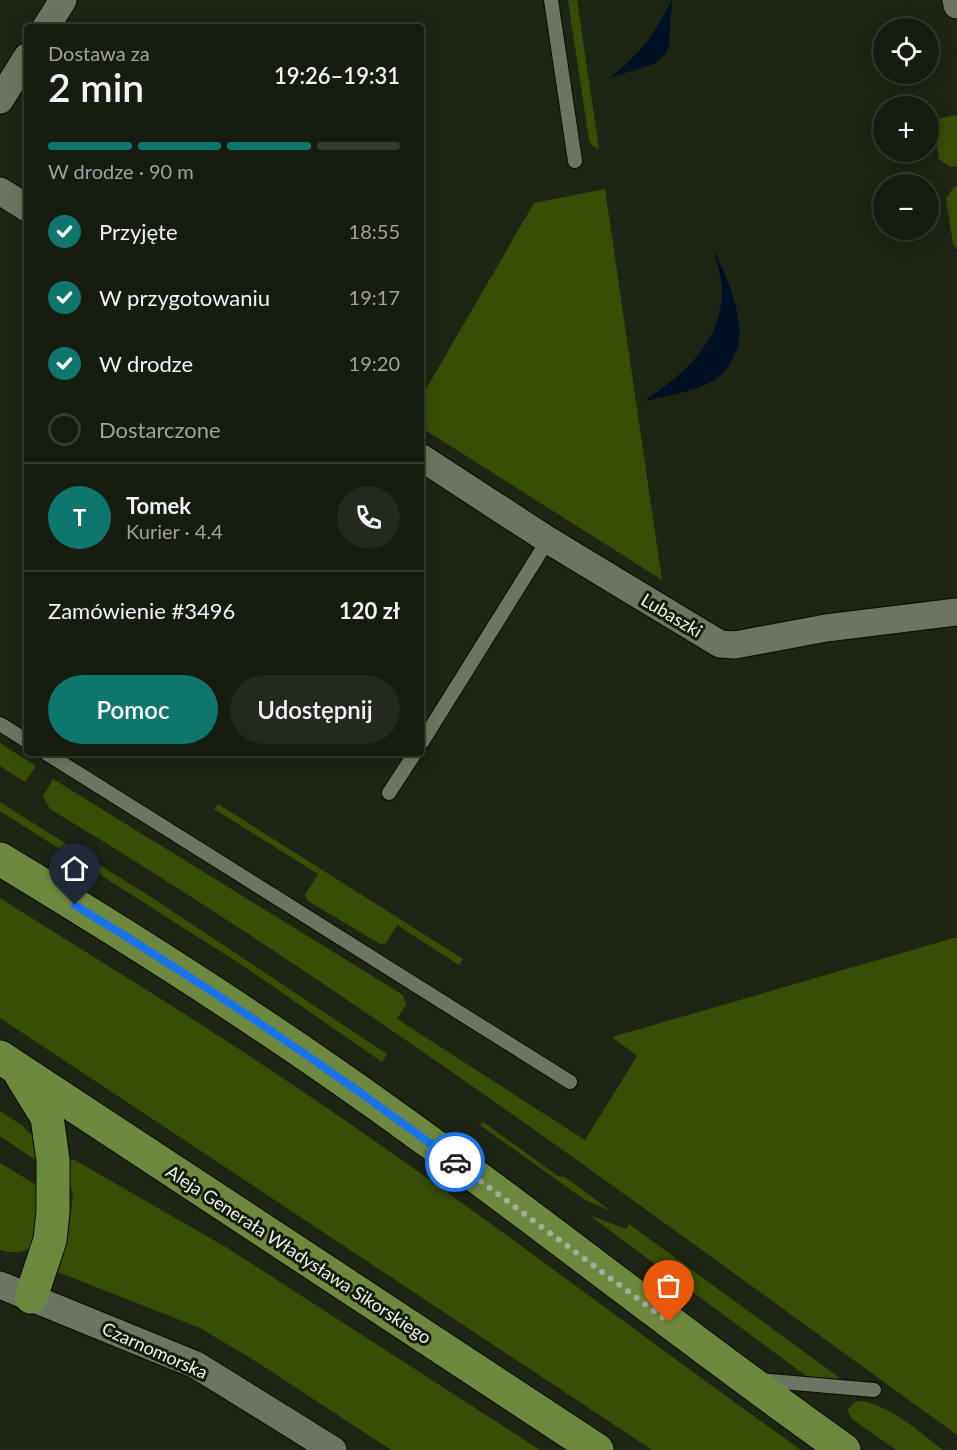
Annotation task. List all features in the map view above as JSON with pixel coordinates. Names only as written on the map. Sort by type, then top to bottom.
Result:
[{"type":"main road","points":[[0,859],[151,951],[326,1069],[425,1139],[744,1379],[844,1450]]},
{"type":"main road","points":[[8,1063],[47,1118],[53,1160],[53,1212],[50,1240],[31,1297]]},
{"type":"main road","name":"Aleja Generała Władysława Sikorskiego","points":[[8,1063],[597,1450]]},
{"type":"street","points":[[48,24],[63,0]]},
{"type":"street","points":[[956,0],[957,5]]},
{"type":"street","points":[[0,100],[24,62]]},
{"type":"street","points":[[0,191],[24,206]]},
{"type":"street","name":"Lubaszki","points":[[424,459],[548,540],[720,644],[727,645],[826,628],[957,612]]},
{"type":"street","name":"Czarnomorska","points":[[0,1285],[196,1365],[333,1450]]},
{"type":"lane","points":[[551,0],[575,161]]},
{"type":"lane","points":[[424,739],[548,540]]},
{"type":"lane","points":[[0,724],[24,739]]},
{"type":"lane","points":[[51,756],[570,1082]]},
{"type":"lane","points":[[389,793],[413,756]]},
{"type":"lane","points":[[744,1379],[874,1390]]},
{"type":"green space","points":[[568,0],[577,0],[599,149],[591,145],[589,140]]},
{"type":"green space","points":[[957,116],[957,166],[951,167],[939,159],[939,119]]},
{"type":"green space","points":[[957,186],[957,250],[953,244],[946,198]]},
{"type":"green space","points":[[605,189],[662,580],[424,429],[424,393],[534,203]]},
{"type":"green space","points":[[0,743],[36,766],[25,782],[0,766]]},
{"type":"green space","points":[[53,779],[403,995],[406,1004],[397,1019],[585,1140],[637,1056],[612,1037],[957,937],[957,1435],[397,1034],[283,957],[50,809],[43,796]]},
{"type":"green space","points":[[0,802],[157,901],[387,1054],[382,1062],[248,969],[0,811]]},
{"type":"green space","points":[[218,804],[463,959],[459,965],[397,925],[386,943],[380,944],[308,901],[305,895],[318,874],[214,809]]},
{"type":"green space","points":[[0,898],[220,1037],[358,1129],[801,1450],[652,1450],[0,1018]]},
{"type":"green space","points":[[0,1111],[23,1126],[35,1139],[41,1164],[0,1136]]},
{"type":"green space","points":[[483,1122],[611,1211],[585,1200],[480,1125]]},
{"type":"green space","points":[[73,1159],[229,1249],[540,1450],[391,1450],[260,1364],[200,1328],[58,1272],[67,1241],[73,1197],[66,1165]]},
{"type":"green space","points":[[0,1163],[45,1190],[32,1247],[20,1252],[0,1250]]},
{"type":"green space","points":[[589,1215],[626,1229],[629,1224],[840,1378],[827,1380],[806,1376]]},
{"type":"green space","points":[[856,1401],[867,1402],[890,1412],[943,1450],[896,1450],[851,1418],[847,1410]]},
{"type":"water","points":[[672,0],[669,45],[665,55],[654,64],[609,78],[646,43]]},
{"type":"water","points":[[713,248],[736,306],[740,330],[736,352],[725,371],[711,382],[687,391],[644,401],[685,369],[707,343],[715,327],[722,293]]},
{"type":"way so far","points":[[455,1162],[669,1322]]},
{"type":"route","points":[[75,905],[151,951],[326,1069],[455,1162]]}]
